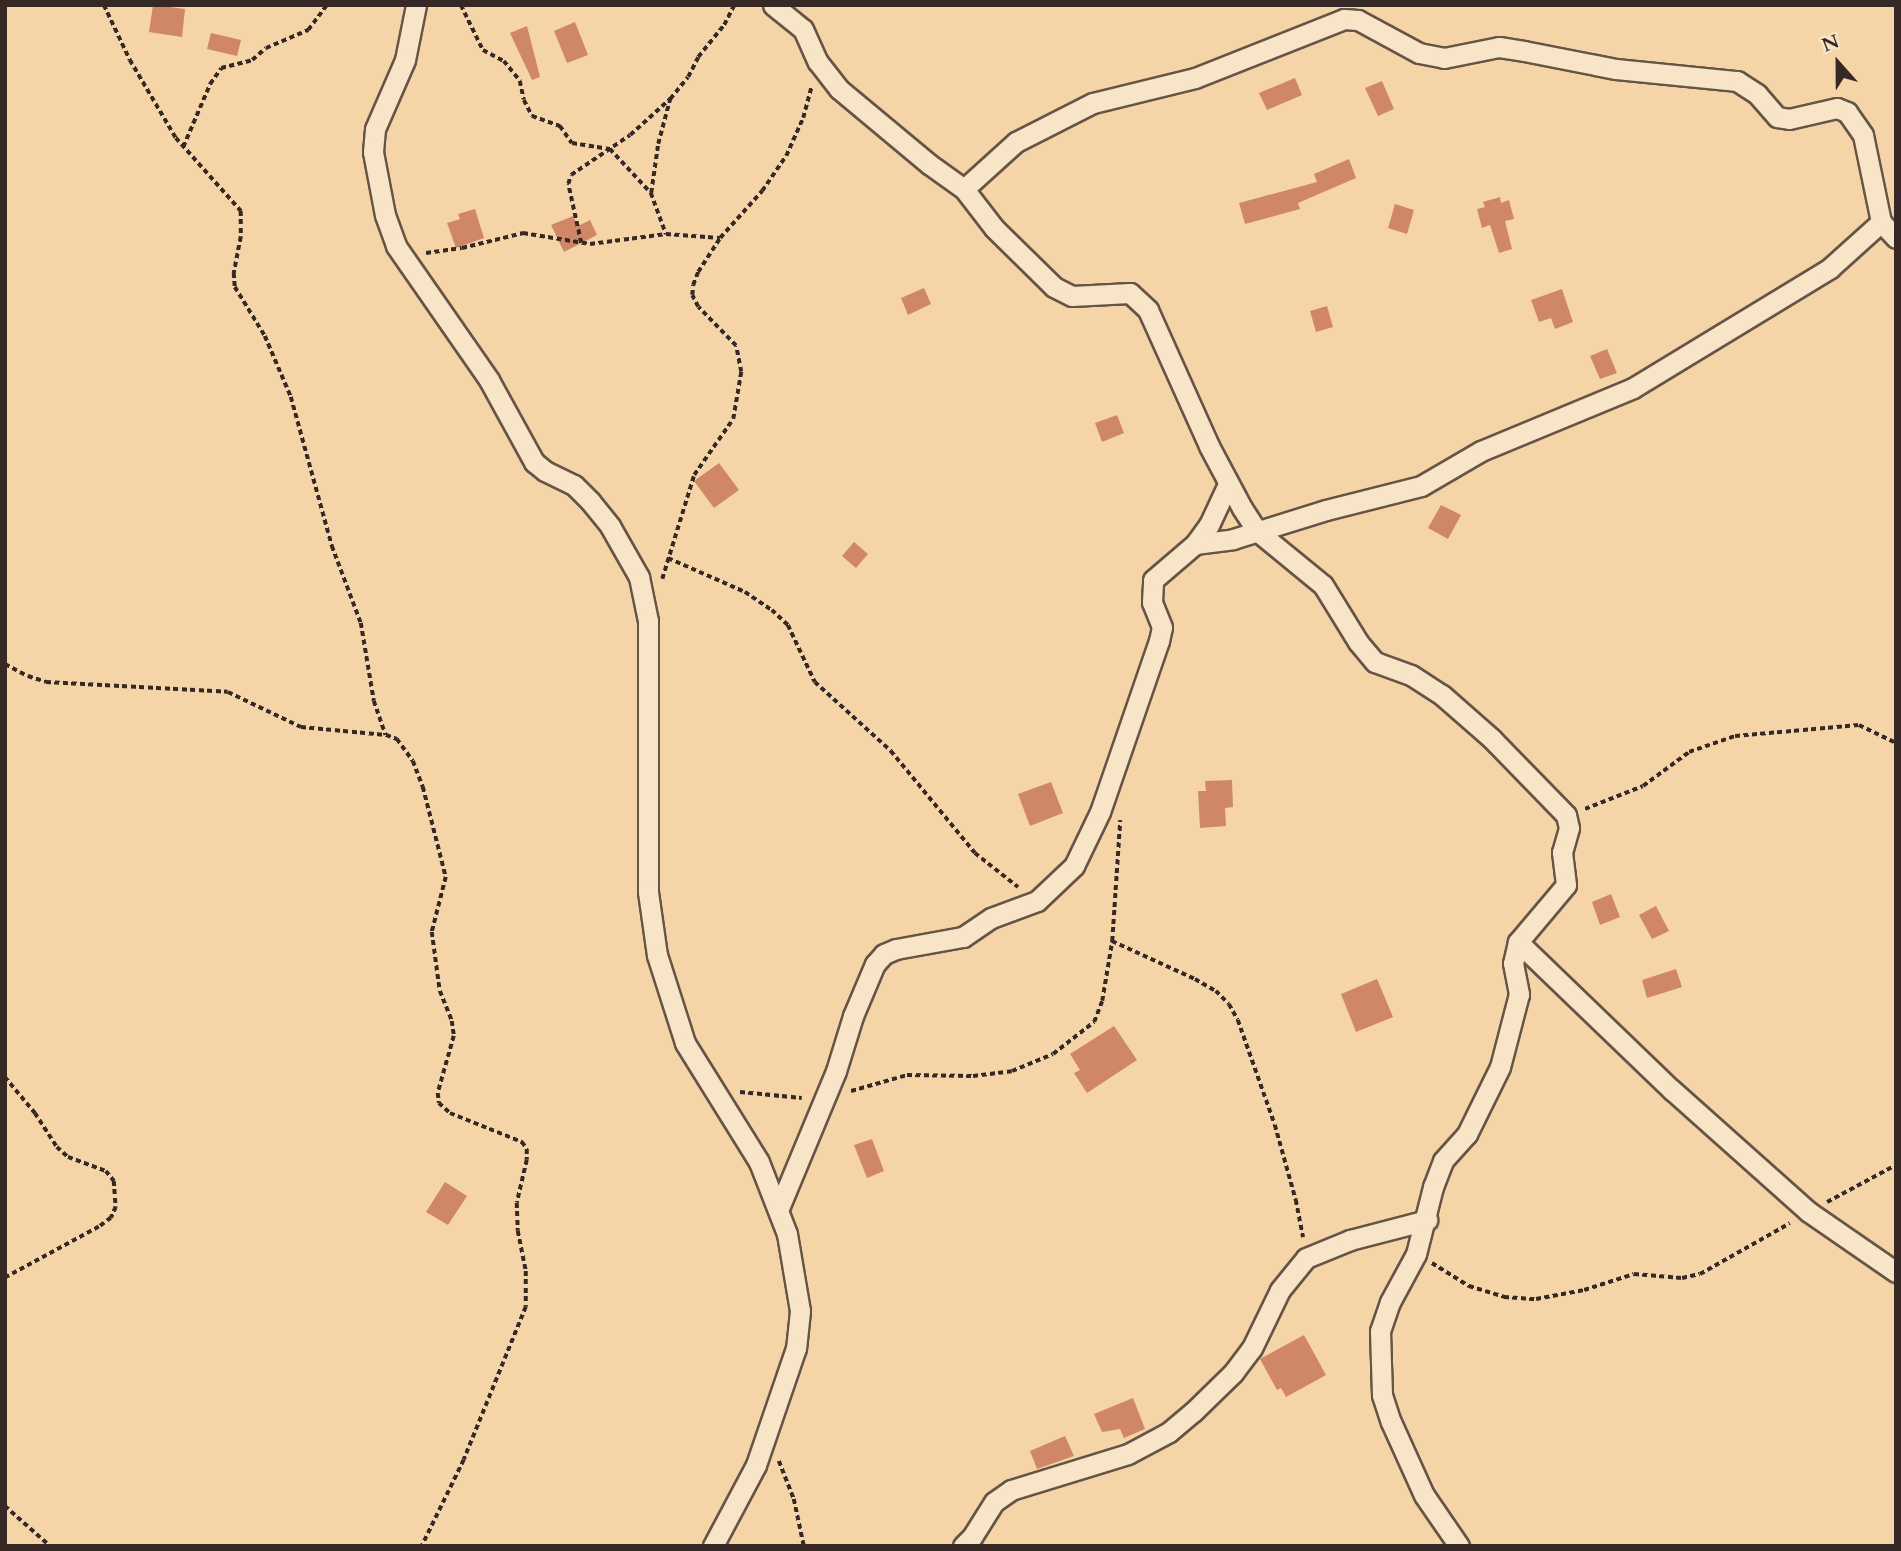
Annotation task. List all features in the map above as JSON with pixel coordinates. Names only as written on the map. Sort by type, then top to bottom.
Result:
[{"type":"street","points":[[416,5],[405,60],[375,129],[373,152],[385,215],[404,257],[489,380],[534,462],[545,471],[574,485],[590,501],[610,526],[639,577],[648,621],[648,878],[657,955],[685,1043],[759,1162],[787,1234],[800,1311],[796,1348],[755,1465],[713,1546]]},
{"type":"street","points":[[773,5],[803,29],[818,62],[839,89],[901,142],[964,189],[994,228],[1054,287],[1072,296],[1130,293],[1148,310],[1228,484],[1257,531],[1323,585],[1358,642],[1375,662],[1411,675],[1442,695],[1492,739],[1566,815],[1569,828],[1562,852],[1566,886],[1518,942],[1513,963],[1519,994],[1500,1067],[1467,1135],[1443,1161],[1433,1187],[1427,1220],[1416,1254],[1390,1302],[1380,1331],[1382,1395],[1403,1454],[1424,1495],[1459,1546]]},
{"type":"street","points":[[964,189],[1016,142],[1093,103],[1116,95],[1195,78],[1344,19],[1359,20],[1419,53],[1444,58],[1500,47],[1616,69],[1737,81],[1757,94],[1777,117],[1788,119],[1837,108],[1847,112],[1863,135],[1881,222],[1896,238]]},
{"type":"street","points":[[1195,544],[1216,543],[1421,486],[1481,451],[1633,388],[1811,281],[1881,222]]},
{"type":"street","points":[[779,1208],[825,1098],[864,987],[875,964],[884,954],[912,945],[963,937],[991,918],[1037,901],[1074,866],[1100,813],[1159,641],[1162,626],[1152,602],[1153,580],[1195,544],[1209,526],[1228,484]]},
{"type":"street","points":[[1518,942],[1672,1090],[1810,1212],[1896,1272]]},
{"type":"street","points":[[963,1546],[994,1502],[1011,1490],[1128,1454],[1169,1432],[1194,1412],[1233,1373],[1252,1348],[1280,1290],[1306,1258],[1350,1240],[1427,1220]]},
{"type":"path","points":[[104,5],[130,60],[183,147],[241,211],[241,237],[234,272],[236,287],[265,336],[291,397],[332,546],[361,623],[374,701],[386,735]]},
{"type":"path","points":[[183,147],[210,84],[221,68],[252,60],[266,48],[308,30],[327,5]]},
{"type":"path","points":[[461,5],[483,50],[504,61],[520,81],[524,100],[532,116],[560,125],[572,142],[610,149],[651,193],[666,234]]},
{"type":"path","points":[[581,243],[569,180],[647,121],[670,99],[688,77],[698,57],[724,25],[734,5]]},
{"type":"path","points":[[659,587],[694,475],[727,428],[737,408],[741,372],[736,346],[698,307],[692,295],[698,272],[720,238],[756,198],[786,156],[803,118],[818,62]]},
{"type":"path","points":[[651,193],[658,144],[670,99]]},
{"type":"path","points":[[404,257],[462,248],[523,233],[581,243],[666,234],[720,238]]},
{"type":"path","points":[[668,558],[745,592],[772,610],[788,625],[815,682],[891,751],[975,853],[1037,901]]},
{"type":"path","points":[[5,664],[28,676],[56,683],[106,687],[183,687],[228,692],[301,727],[386,735],[397,740],[413,761],[423,786],[446,877],[432,932],[440,991],[452,1021],[454,1036],[438,1093],[439,1103],[450,1113],[522,1142],[527,1149],[517,1203],[518,1231],[526,1271],[526,1307],[464,1460],[422,1546]]},
{"type":"path","points":[[1566,815],[1622,797],[1689,752],[1734,736],[1859,724],[1896,743]]},
{"type":"path","points":[[735,1090],[766,1096],[825,1098],[907,1075],[993,1076],[1032,1065],[1053,1054],[1094,1021],[1102,1001],[1112,941],[1119,816]]},
{"type":"path","points":[[1112,941],[1195,979],[1216,991],[1229,1004],[1238,1020],[1275,1125],[1296,1200],[1306,1258]]},
{"type":"path","points":[[5,1077],[35,1113],[57,1147],[68,1157],[106,1171],[114,1181],[116,1193],[116,1208],[111,1218],[5,1278]]},
{"type":"path","points":[[1416,1254],[1469,1286],[1504,1297],[1536,1299],[1584,1290],[1634,1274],[1682,1278],[1700,1274],[1896,1165]]},
{"type":"path","points":[[779,1458],[794,1499],[804,1546]]},
{"type":"path","points":[[5,1506],[50,1546]]},
{"type":"building","points":[[153,5],[185,9],[182,37],[149,32]]},
{"type":"building","points":[[575,22],[588,55],[567,63],[554,31]]},
{"type":"building","points":[[527,26],[540,77],[532,80],[510,33]]},
{"type":"building","points":[[211,33],[241,40],[237,56],[207,49]]},
{"type":"building","points":[[1295,78],[1302,95],[1267,110],[1259,93]]},
{"type":"building","points":[[1382,81],[1394,109],[1378,116],[1365,88]]},
{"type":"building","points":[[1349,159],[1356,178],[1298,203],[1300,209],[1245,224],[1239,203],[1317,182],[1314,174]]},
{"type":"building","points":[[1500,197],[1501,203],[1509,200],[1514,219],[1505,221],[1512,249],[1499,253],[1490,225],[1482,228],[1477,209],[1485,207],[1483,202]]},
{"type":"building","points":[[1395,204],[1414,210],[1407,234],[1388,228]]},
{"type":"building","points":[[475,209],[484,238],[456,248],[447,223],[460,219],[458,214]]},
{"type":"building","points":[[573,216],[578,226],[590,220],[597,235],[564,252],[551,225]]},
{"type":"building","points":[[924,288],[931,304],[908,315],[901,298]]},
{"type":"building","points":[[1562,289],[1573,322],[1555,329],[1551,318],[1539,322],[1531,300]]},
{"type":"building","points":[[1327,306],[1333,327],[1316,332],[1310,311]]},
{"type":"building","points":[[1607,349],[1617,373],[1600,379],[1590,356]]},
{"type":"building","points":[[1117,415],[1124,433],[1102,442],[1095,423]]},
{"type":"building","points":[[719,463],[739,490],[714,508],[694,481]]},
{"type":"building","points":[[1441,505],[1461,515],[1448,539],[1428,528]]},
{"type":"building","points":[[854,542],[868,554],[856,568],[842,556]]},
{"type":"building","points":[[1232,780],[1233,807],[1225,808],[1226,826],[1200,828],[1198,791],[1206,791],[1205,781]]},
{"type":"building","points":[[1051,782],[1063,813],[1030,826],[1018,794]]},
{"type":"building","points":[[1611,894],[1620,917],[1600,925],[1592,902]]},
{"type":"building","points":[[1656,906],[1669,931],[1652,939],[1639,915]]},
{"type":"building","points":[[1676,969],[1682,987],[1647,998],[1642,980]]},
{"type":"building","points":[[1377,979],[1393,1017],[1356,1032],[1341,994]]},
{"type":"building","points":[[1114,1026],[1137,1060],[1087,1093],[1074,1073],[1080,1070],[1070,1054]]},
{"type":"building","points":[[872,1139],[884,1171],[867,1178],[854,1145]]},
{"type":"building","points":[[445,1182],[467,1196],[448,1225],[426,1212]]},
{"type":"building","points":[[1304,1335],[1326,1375],[1286,1397],[1281,1388],[1277,1390],[1260,1359]]},
{"type":"building","points":[[1133,1398],[1145,1429],[1124,1438],[1120,1429],[1102,1432],[1094,1414]]},
{"type":"building","points":[[1065,1436],[1074,1456],[1037,1469],[1030,1451]]}]
